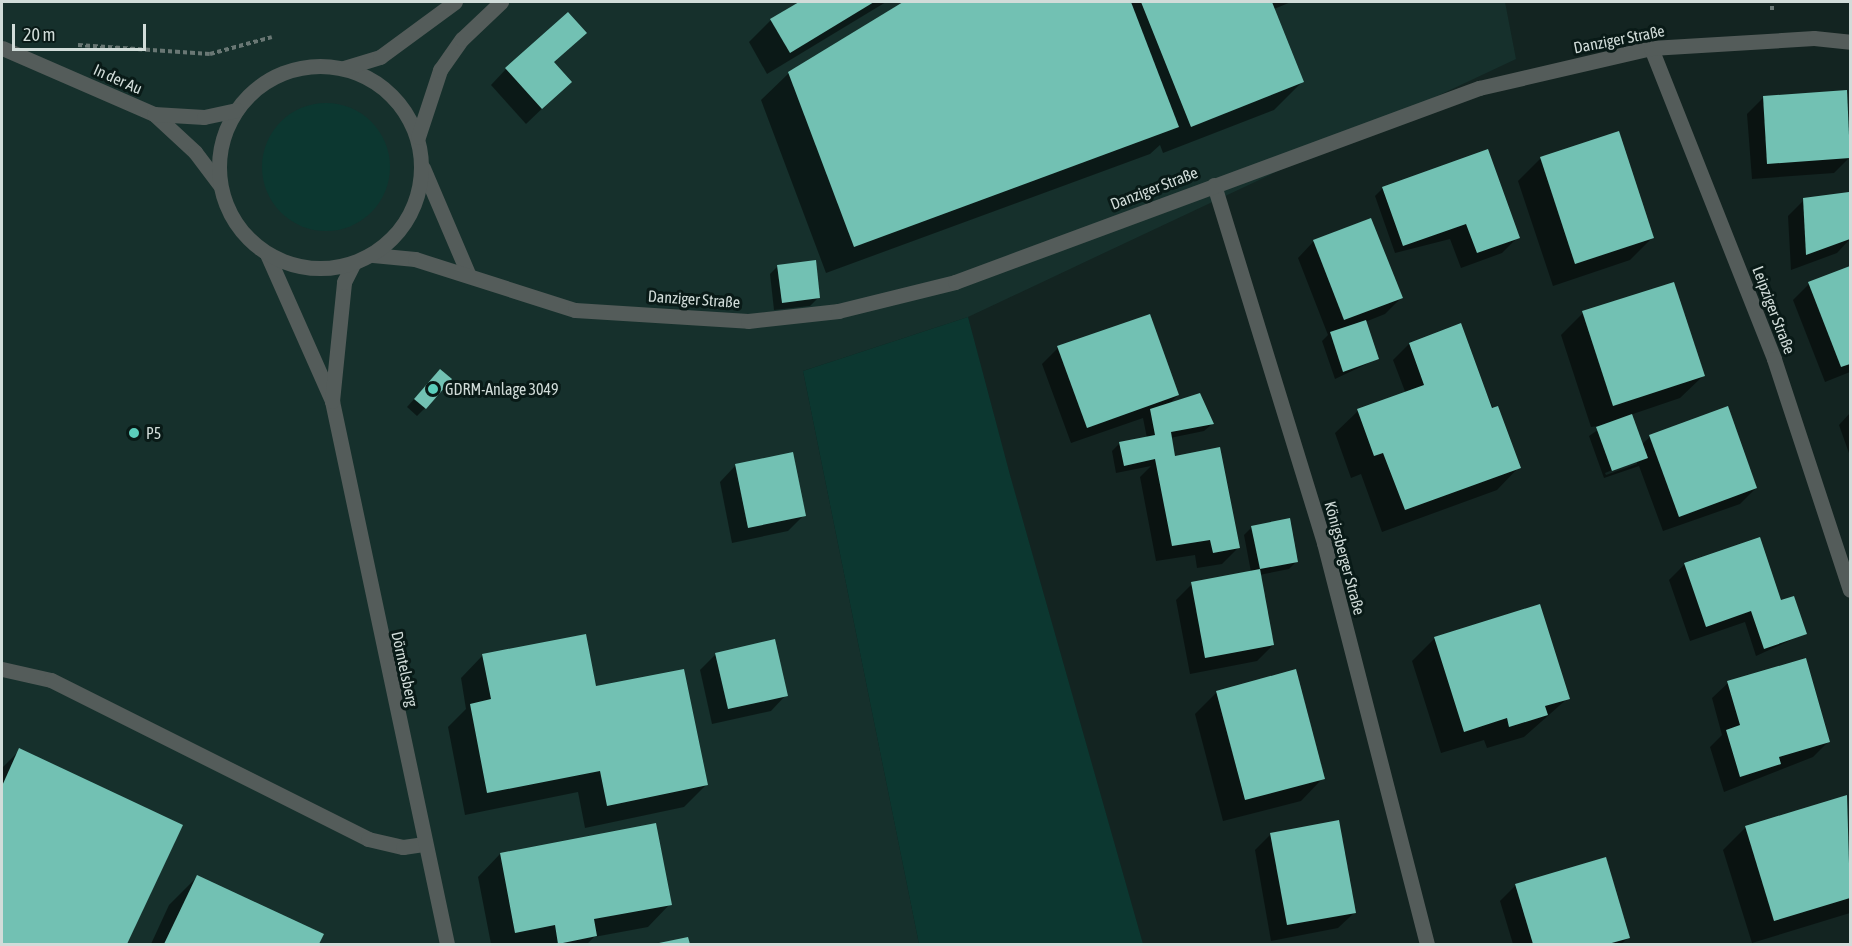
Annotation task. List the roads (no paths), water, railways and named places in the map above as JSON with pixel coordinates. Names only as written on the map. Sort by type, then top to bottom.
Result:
[{"type":"street","points":[[344,68],[380,57],[455,2]]},
{"type":"street","points":[[418,137],[440,70],[462,39],[501,2]]},
{"type":"street","name":"Danziger Straße","points":[[373,255],[416,259],[575,310],[748,321],[837,311],[955,282],[1214,184],[1479,88],[1651,48],[1814,38],[1851,42]]},
{"type":"street","name":"In der Au","points":[[2,48],[154,114],[195,152],[220,186]]},
{"type":"street","name":"Leipziger Straße","points":[[1651,48],[1774,359],[1851,590]]},
{"type":"street","points":[[423,168],[416,202],[399,232],[373,255],[353,264],[324,269],[267,254],[229,213],[220,186],[218,159],[236,110],[256,88],[283,72],[313,66],[344,68],[376,82],[402,106],[418,137],[423,168],[469,276]]},
{"type":"street","name":"In der Au","points":[[154,114],[204,117],[236,110]]},
{"type":"street","name":"Königsberger Straße","points":[[1214,184],[1324,543],[1427,945]]},
{"type":"street","name":"Dörntelsberg","points":[[267,254],[332,401],[447,945]]},
{"type":"street","name":"Dörntelsberg","points":[[332,401],[344,282],[353,264]]},
{"type":"street","points":[[2,669],[51,680],[368,838],[403,847],[425,844]]},
{"type":"place","name":"GDRM-Anlage 3049","points":[[433,389]]},
{"type":"place","name":"P5","points":[[134,433]]}]
